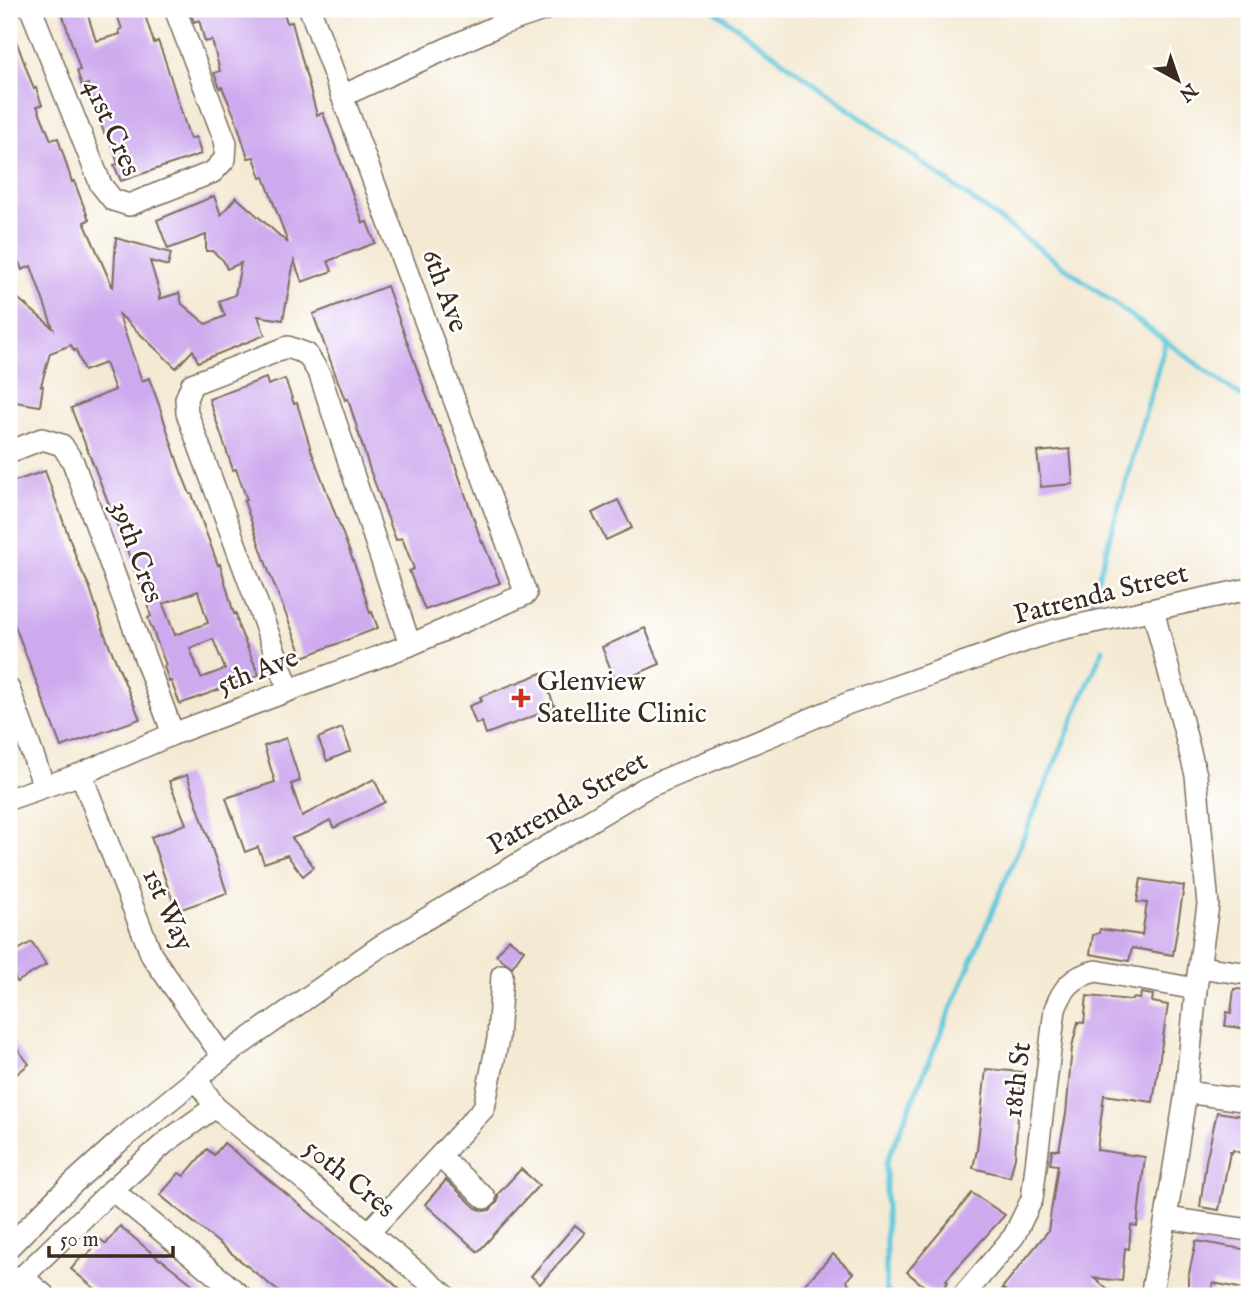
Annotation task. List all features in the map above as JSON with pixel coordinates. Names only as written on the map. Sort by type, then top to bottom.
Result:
[{"type":"street","name":"41st Cres","points":[[31,9],[101,185],[113,200],[128,205],[213,172],[225,159],[226,143],[175,9]]},
{"type":"street","name":"6th Ave","points":[[310,9],[526,594]]},
{"type":"street","points":[[342,96],[499,25],[546,9]]},
{"type":"street","points":[[289,690],[187,413],[186,399],[192,384],[288,347],[307,354],[320,374],[410,645]]},
{"type":"street","name":"39th Cres","points":[[9,452],[42,439],[62,445],[73,462],[173,734]]},
{"type":"street","name":"Patrenda Street","points":[[9,1247],[58,1197],[123,1138],[223,1057],[379,947],[645,788],[849,703],[1056,630],[1249,589]]},
{"type":"street","name":"5th Ave","points":[[9,799],[81,774],[173,734],[410,645],[526,594]]},
{"type":"street","points":[[1151,1296],[1186,1092],[1196,989],[1208,905],[1196,775],[1153,610]]},
{"type":"street","points":[[9,689],[44,786]]},
{"type":"street","name":"1st Way","points":[[81,774],[152,956],[223,1057]]},
{"type":"street","points":[[1199,967],[1249,974]]},
{"type":"street","name":"18th St","points":[[963,1296],[1014,1236],[1032,1199],[1055,1009],[1061,994],[1072,981],[1096,971],[1196,989]]},
{"type":"street","points":[[369,1232],[484,1108],[498,1039],[502,975]]},
{"type":"street","name":"50th Cres","points":[[196,1078],[215,1107],[446,1296]]},
{"type":"street","points":[[1186,1092],[1249,1101]]},
{"type":"street","points":[[45,1296],[15,1283],[166,1142],[215,1107]]},
{"type":"street","points":[[440,1157],[485,1198]]},
{"type":"street","points":[[112,1190],[241,1296]]},
{"type":"street","points":[[1166,1218],[1249,1230]]},
{"type":"building","points":[[61,9],[86,9],[96,41],[120,34],[119,30],[122,29],[115,9],[143,9],[154,43],[158,41],[166,63],[190,139],[196,137],[201,154],[121,181],[114,165],[118,164],[108,132],[104,133],[88,84],[82,86],[77,71],[80,70]]},
{"type":"building","points":[[189,9],[283,9],[287,23],[292,22],[317,115],[323,113],[363,223],[367,222],[375,243],[328,261],[332,271],[302,282],[294,261],[283,320],[258,316],[265,335],[198,362],[193,350],[176,368],[118,313],[142,381],[149,378],[180,469],[218,565],[220,564],[234,614],[236,613],[239,628],[259,675],[180,704],[171,681],[169,682],[164,666],[166,665],[148,618],[151,616],[144,593],[71,408],[115,390],[105,363],[84,371],[76,350],[74,351],[71,345],[50,353],[41,386],[40,406],[9,401],[18,350],[9,353],[9,291],[53,328],[31,266],[22,270],[9,238],[9,27],[34,89],[36,88],[42,105],[37,106],[51,140],[58,138],[72,182],[74,181],[89,220],[84,222],[113,288],[116,238],[171,253],[168,266],[150,261],[160,294],[159,299],[179,293],[182,304],[206,324],[225,316],[219,301],[235,295],[241,263],[227,269],[223,260],[212,251],[206,251],[206,235],[168,249],[157,220],[214,196],[221,215],[236,197],[288,243],[264,177],[261,178],[254,157],[248,158],[235,117],[214,73],[220,71],[212,40],[205,42],[199,20],[194,22]],"holes":[[[198,591],[208,623],[175,635],[163,604]],[[213,639],[225,669],[201,678],[190,648]]]},
{"type":"building","points":[[387,286],[438,427],[440,426],[450,450],[482,543],[500,583],[425,610],[409,571],[414,569],[402,538],[396,540],[348,399],[345,400],[313,314]]},
{"type":"building","points":[[266,378],[268,385],[285,379],[294,404],[297,403],[311,450],[360,579],[370,613],[372,612],[378,628],[303,657],[269,572],[244,501],[247,500],[236,469],[233,470],[209,399]]},
{"type":"building","points":[[1070,449],[1073,484],[1041,487],[1037,452]]},
{"type":"building","points":[[45,471],[105,635],[140,719],[61,747],[9,610],[9,483]]},
{"type":"building","points":[[618,500],[632,528],[606,540],[592,513]]},
{"type":"building","points":[[645,628],[660,664],[616,683],[602,647]]},
{"type":"building","points":[[542,673],[555,708],[486,734],[482,722],[476,724],[469,706],[482,701],[480,697]]},
{"type":"building","points":[[342,728],[351,751],[327,761],[318,738]]},
{"type":"building","points":[[286,738],[300,781],[291,784],[302,816],[374,779],[385,802],[334,828],[330,820],[292,838],[314,867],[303,876],[287,855],[264,863],[258,847],[245,852],[226,798],[275,782],[264,746]]},
{"type":"building","points":[[187,775],[227,893],[176,911],[151,837],[186,824],[169,781]]},
{"type":"building","points":[[1141,879],[1184,886],[1173,955],[1132,948],[1129,961],[1090,954],[1093,935],[1099,933],[1100,929],[1142,935],[1147,903],[1137,902]]},
{"type":"building","points":[[509,939],[524,950],[512,967],[496,955]]},
{"type":"building","points":[[32,942],[46,965],[17,982],[9,968],[9,955]]},
{"type":"building","points":[[1234,989],[1249,990],[1249,1029],[1225,1026],[1227,1012],[1231,1013]]},
{"type":"building","points":[[1141,993],[1153,995],[1152,1002],[1168,1005],[1153,1102],[1104,1095],[1097,1150],[1145,1157],[1137,1226],[1131,1225],[1129,1249],[1125,1248],[1122,1281],[1094,1278],[1115,1296],[1012,1296],[1002,1288],[1048,1231],[1058,1165],[1050,1164],[1052,1150],[1059,1150],[1066,1114],[1072,1047],[1078,1022],[1084,1023],[1087,996],[1132,1000],[1140,999]]},
{"type":"building","points":[[9,1038],[29,1064],[9,1080]]},
{"type":"building","points":[[986,1069],[1022,1072],[1022,1099],[1010,1177],[973,1168]]},
{"type":"building","points":[[1217,1112],[1249,1117],[1249,1156],[1233,1150],[1230,1152],[1219,1210],[1200,1207],[1206,1161]]},
{"type":"building","points":[[224,1143],[372,1264],[407,1296],[284,1296],[160,1195],[179,1173],[184,1176],[207,1149],[214,1155]]},
{"type":"building","points":[[521,1169],[539,1185],[478,1252],[425,1204],[446,1180],[476,1208],[490,1210],[498,1201],[498,1194]]},
{"type":"building","points":[[972,1193],[1005,1215],[946,1280],[948,1282],[936,1296],[907,1272]]},
{"type":"building","points":[[575,1225],[585,1233],[540,1284],[531,1276]]},
{"type":"building","points":[[120,1226],[207,1296],[104,1296],[71,1269],[83,1255],[86,1257],[100,1239],[106,1244]]},
{"type":"building","points":[[1196,1241],[1249,1250],[1249,1290],[1213,1283],[1212,1296],[1188,1296],[1188,1278]]},
{"type":"building","points":[[833,1254],[853,1273],[847,1280],[853,1296],[794,1296]]},
{"type":"waterway","points":[[712,9],[1249,402]]},
{"type":"waterway","points":[[1091,603],[1166,341]]},
{"type":"waterway","points":[[892,1296],[886,1290],[886,1163],[1103,649]]},
{"type":"place","name":"Glenview Satellite Clinic","points":[[521,698]]}]
